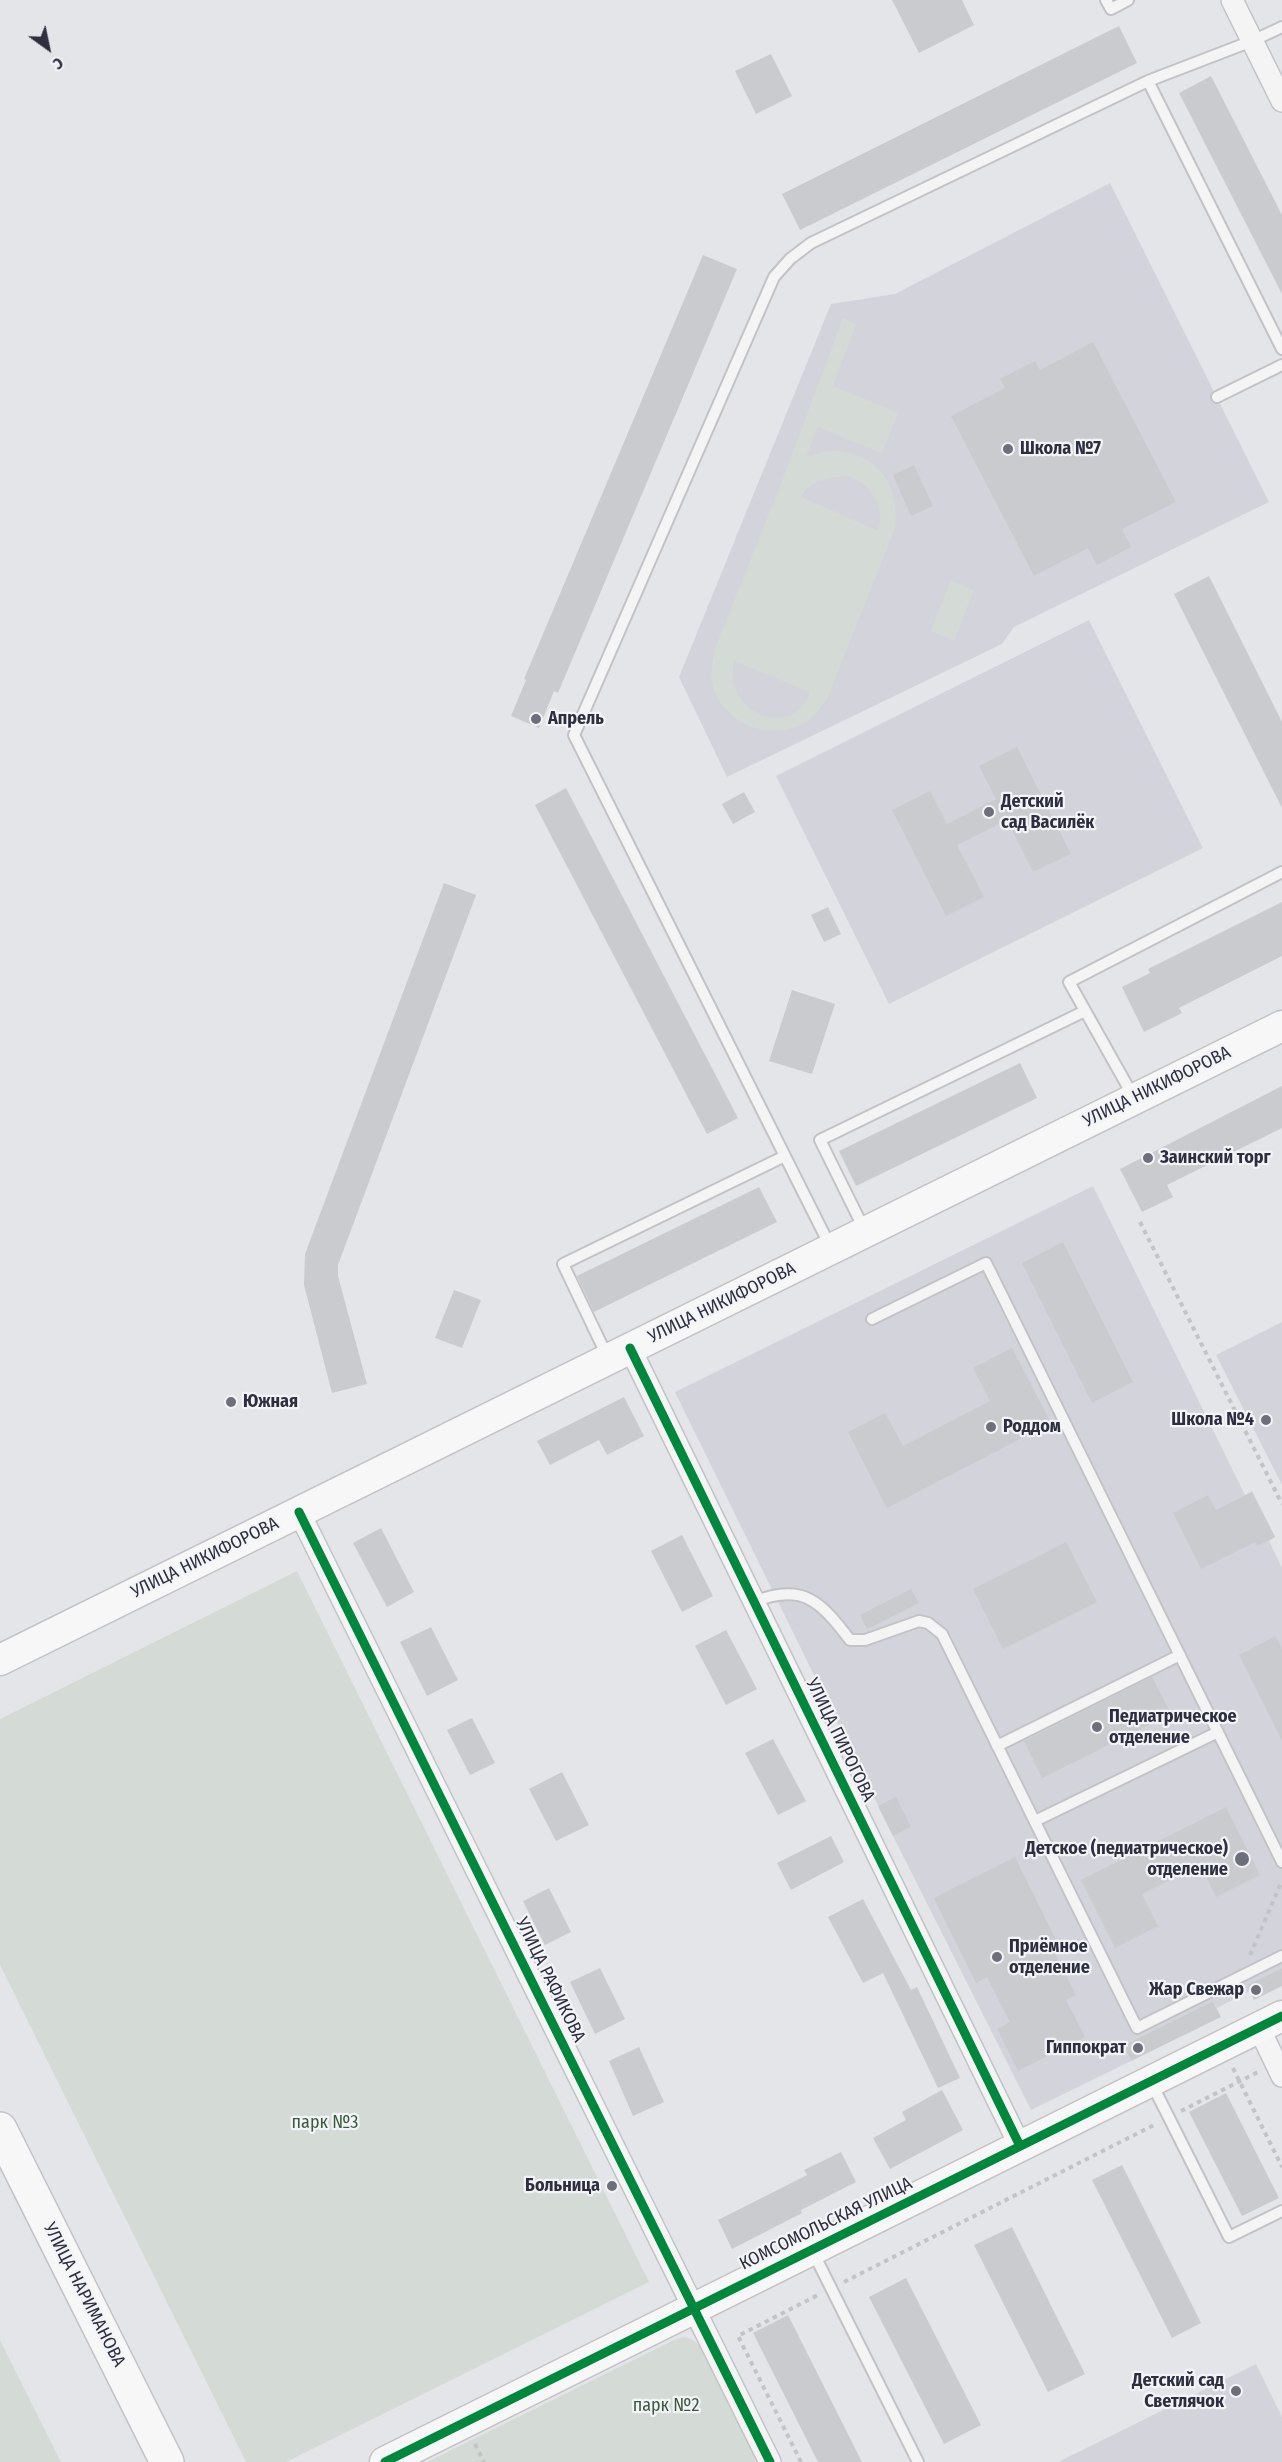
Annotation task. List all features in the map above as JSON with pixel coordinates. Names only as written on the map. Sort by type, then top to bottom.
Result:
[{"type":"main road","name":"УЛИЦА НИКИФОРОВА","points":[[0,1660],[1282,1026]]},
{"type":"main road","name":"КОМСОМОЛЬСКАЯ УЛИЦА","points":[[385,2462],[1270,2022]]},
{"type":"main road","name":"УЛИЦА НАРИМАНОВА","points":[[0,2129],[167,2462]]},
{"type":"street","points":[[1232,0],[1282,101]]},
{"type":"street","name":"УЛИЦА ПИРОГОВА","points":[[619,1354],[754,1602],[1020,2146]]},
{"type":"street","name":"УЛИЦА РАФИКОВА","points":[[299,1512],[770,2462]]},
{"type":"street","points":[[1270,2022],[1282,2076]]},
{"type":"lane","points":[[1106,0],[1111,9],[1128,0]]},
{"type":"lane","points":[[831,1249],[574,735],[774,277],[790,259],[811,243],[1148,81],[1282,27]]},
{"type":"lane","points":[[1148,81],[1282,349]]},
{"type":"lane","points":[[1217,397],[1282,365]]},
{"type":"lane","points":[[1134,1099],[1068,982],[1282,872]]},
{"type":"lane","points":[[865,1232],[820,1140],[1085,1011]]},
{"type":"lane","points":[[619,1354],[563,1264],[785,1156]]},
{"type":"lane","points":[[872,1319],[986,1263],[1282,1862]]},
{"type":"lane","points":[[754,1602],[774,1594],[787,1593],[806,1597],[820,1605],[850,1640],[865,1640],[920,1621],[934,1626],[942,1634],[1137,2028],[1282,1956]]},
{"type":"lane","points":[[997,1746],[1180,1655]]},
{"type":"lane","points":[[1035,1821],[1218,1732]]},
{"type":"lane","points":[[1151,2082],[1229,2237],[1282,2211]]},
{"type":"lane","points":[[812,2250],[918,2462]]},
{"type":"path","points":[[1140,1222],[1282,1504]]},
{"type":"path","points":[[1240,1977],[1282,1881]]},
{"type":"path","points":[[1222,2046],[1282,2167]]},
{"type":"path","points":[[801,2462],[738,2336],[1240,2082]]},
{"type":"shaded area","name":"Школа №7","points":[[1110,183],[1269,502],[1014,627],[1002,644],[727,777],[679,677],[831,304],[895,294]]},
{"type":"shaded area","name":"Детский сад Василёк","points":[[1089,620],[1203,848],[889,1004],[776,776]]},
{"type":"shaded area","points":[[1093,1186],[1245,1495],[1252,1491],[1275,1537],[1269,1541],[1282,1568],[1282,1968],[1247,1985],[1250,1991],[1217,2008],[1213,2001],[1124,2045],[1131,2061],[1031,2110],[893,1836],[675,1392]]},
{"type":"shaded area","name":"Школа №4","points":[[1282,1322],[1282,1485],[1216,1355]]},
{"type":"shaded area","name":"Детский сад Светлячок","points":[[1256,2364],[1282,2417],[1282,2462],[1058,2462]]},
{"type":"green space","points":[[843,318],[856,324],[833,386],[898,413],[882,453],[818,427],[806,457],[834,451],[850,453],[874,465],[890,486],[896,513],[895,528],[827,699],[804,723],[786,729],[772,730],[759,729],[734,717],[716,695],[712,673],[715,649],[783,479]],"holes":[[[847,476],[863,484],[873,495],[879,506],[881,519],[878,531],[801,497],[804,491],[814,483]],[[734,661],[810,692],[802,707],[790,715],[776,718],[762,715],[749,707],[739,696],[733,680]]]},
{"type":"green space","points":[[951,581],[974,590],[954,640],[931,631]]},
{"type":"green space","name":"парк №3","points":[[297,1571],[649,2282],[286,2462],[246,2462],[0,1965],[0,1719]]},
{"type":"green space","name":"парк №2","points":[[684,2337],[701,2346],[758,2462],[427,2462],[676,2339]]},
{"type":"green space","points":[[0,2340],[61,2462],[0,2462]]},
{"type":"building","points":[[892,0],[962,0],[974,25],[919,53]]},
{"type":"building","points":[[1119,26],[1137,63],[800,230],[782,194]]},
{"type":"building","points":[[771,54],[792,96],[756,114],[735,71]]},
{"type":"building","points":[[1211,76],[1282,215],[1282,294],[1179,93]]},
{"type":"building","points":[[703,255],[737,269],[558,693],[554,691],[539,728],[511,716],[526,680],[524,679]]},
{"type":"building","points":[[1093,342],[1176,502],[1122,529],[1131,547],[1097,565],[1088,548],[1034,576],[951,416],[1005,388],[1000,379],[1035,361],[1040,370]]},
{"type":"building","points":[[914,465],[933,506],[911,516],[893,475]]},
{"type":"building","points":[[1209,576],[1282,722],[1282,808],[1174,594]]},
{"type":"building","points":[[1017,747],[1071,854],[1033,872],[1007,820],[957,845],[984,897],[946,916],[892,810],[930,791],[947,824],[996,799],[979,766]]},
{"type":"building","points":[[566,788],[738,1118],[707,1134],[535,805]]},
{"type":"building","points":[[744,792],[755,812],[733,824],[722,804]]},
{"type":"building","points":[[444,883],[476,895],[338,1265],[338,1276],[367,1384],[332,1393],[304,1285],[305,1254]]},
{"type":"building","points":[[1282,902],[1282,956],[1179,1008],[1182,1013],[1144,1032],[1122,987],[1150,973],[1148,969]]},
{"type":"building","points":[[828,907],[841,934],[824,942],[811,915]]},
{"type":"building","points":[[792,990],[835,1004],[812,1074],[769,1061]]},
{"type":"building","points":[[1020,1063],[1037,1098],[856,1186],[839,1151]]},
{"type":"building","points":[[1282,1086],[1282,1128],[1167,1185],[1173,1197],[1142,1212],[1120,1169]]},
{"type":"building","points":[[759,1187],[777,1222],[594,1312],[577,1276]]},
{"type":"building","points":[[1063,1242],[1133,1382],[1092,1403],[1022,1263]]},
{"type":"building","points":[[454,1290],[481,1300],[462,1348],[435,1338]]},
{"type":"building","name":"Роддом","points":[[1012,1348],[1051,1423],[887,1508],[848,1432],[885,1413],[903,1446],[990,1401],[973,1368]]},
{"type":"building","points":[[624,1397],[644,1436],[607,1455],[599,1440],[550,1465],[537,1441]]},
{"type":"building","points":[[1252,1492],[1275,1537],[1257,1546],[1255,1542],[1201,1569],[1173,1513],[1208,1495],[1216,1510]]},
{"type":"building","points":[[381,1528],[414,1592],[387,1607],[353,1543]]},
{"type":"building","points":[[682,1535],[713,1596],[682,1612],[651,1551]]},
{"type":"building","points":[[1066,1542],[1097,1602],[1003,1649],[973,1589]]},
{"type":"building","points":[[911,1589],[919,1603],[867,1629],[860,1615]]},
{"type":"building","points":[[431,1627],[458,1680],[427,1696],[400,1642]]},
{"type":"building","points":[[726,1630],[757,1689],[726,1705],[695,1646]]},
{"type":"building","points":[[1276,1636],[1282,1649],[1282,1741],[1239,1655]]},
{"type":"building","name":"Педиатрическое отделение","points":[[1152,1677],[1171,1714],[1042,1778],[1024,1741]]},
{"type":"building","points":[[472,1718],[495,1763],[470,1775],[447,1730]]},
{"type":"building","points":[[773,1739],[806,1801],[778,1815],[745,1753]]},
{"type":"building","points":[[562,1772],[589,1825],[556,1841],[529,1789]]},
{"type":"building","points":[[896,1797],[911,1827],[893,1836],[878,1806]]},
{"type":"building","points":[[1226,1807],[1260,1875],[1216,1897],[1200,1865],[1142,1894],[1158,1926],[1115,1948],[1081,1880]]},
{"type":"building","points":[[831,1836],[844,1862],[791,1890],[777,1863]]},
{"type":"building","name":"Приёмное отделение","points":[[1015,1857],[1058,1944],[1052,1947],[1076,1995],[1066,2000],[1085,2037],[1018,2071],[997,2029],[1010,2022],[987,1977],[976,1983],[934,1898]]},
{"type":"building","points":[[549,1888],[571,1932],[545,1945],[523,1901]]},
{"type":"building","points":[[863,1899],[911,1990],[917,1987],[960,2078],[938,2088],[883,1973],[863,1983],[828,1917]]},
{"type":"building","points":[[600,1968],[625,2019],[595,2034],[570,1982]]},
{"type":"building","points":[[1282,1968],[1282,1986],[1254,2000],[1247,1985]]},
{"type":"building","points":[[1213,2001],[1221,2017],[1131,2061],[1124,2045]]},
{"type":"building","points":[[639,2047],[664,2102],[633,2116],[609,2061]]},
{"type":"building","points":[[942,2090],[963,2130],[890,2169],[873,2138],[906,2120],[902,2112]]},
{"type":"building","points":[[1226,2093],[1279,2198],[1242,2216],[1189,2112]]},
{"type":"building","points":[[841,2152],[856,2182],[732,2249],[718,2220],[807,2175],[804,2170]]},
{"type":"building","points":[[1122,2165],[1201,2323],[1172,2338],[1092,2180]]},
{"type":"building","points":[[1012,2227],[1085,2374],[1048,2392],[974,2245]]},
{"type":"building","points":[[906,2278],[981,2425],[944,2444],[869,2297]]},
{"type":"building","points":[[788,2315],[862,2462],[818,2462],[753,2333]]},
{"type":"cycle path","points":[[630,1348],[1020,2146]]},
{"type":"cycle path","points":[[299,1512],[770,2462]]},
{"type":"cycle path","points":[[385,2462],[1282,2016]]},
{"type":"place","name":"Школа №7","points":[[1008,449]]},
{"type":"place","name":"Апрель","points":[[536,719]]},
{"type":"place","name":"Детский сад Василёк","points":[[989,812]]},
{"type":"place","name":"Заинский торг","points":[[1148,1158]]},
{"type":"place","name":"Южная","points":[[231,1402]]},
{"type":"place","name":"Школа №4","points":[[1266,1420]]},
{"type":"place","name":"Роддом","points":[[991,1427]]},
{"type":"place","name":"Педиатрическое отделение","points":[[1097,1727]]},
{"type":"place","name":"Детское (педиатрическое) отделение","points":[[1242,1859]]},
{"type":"place","name":"Приёмное отделение","points":[[997,1957]]},
{"type":"place","name":"Жар Свежар","points":[[1256,1990]]},
{"type":"place","name":"Гиппократ","points":[[1138,2048]]},
{"type":"place","name":"Больница","points":[[612,2186]]},
{"type":"place","name":"Детский сад Светлячок","points":[[1236,2391]]}]
